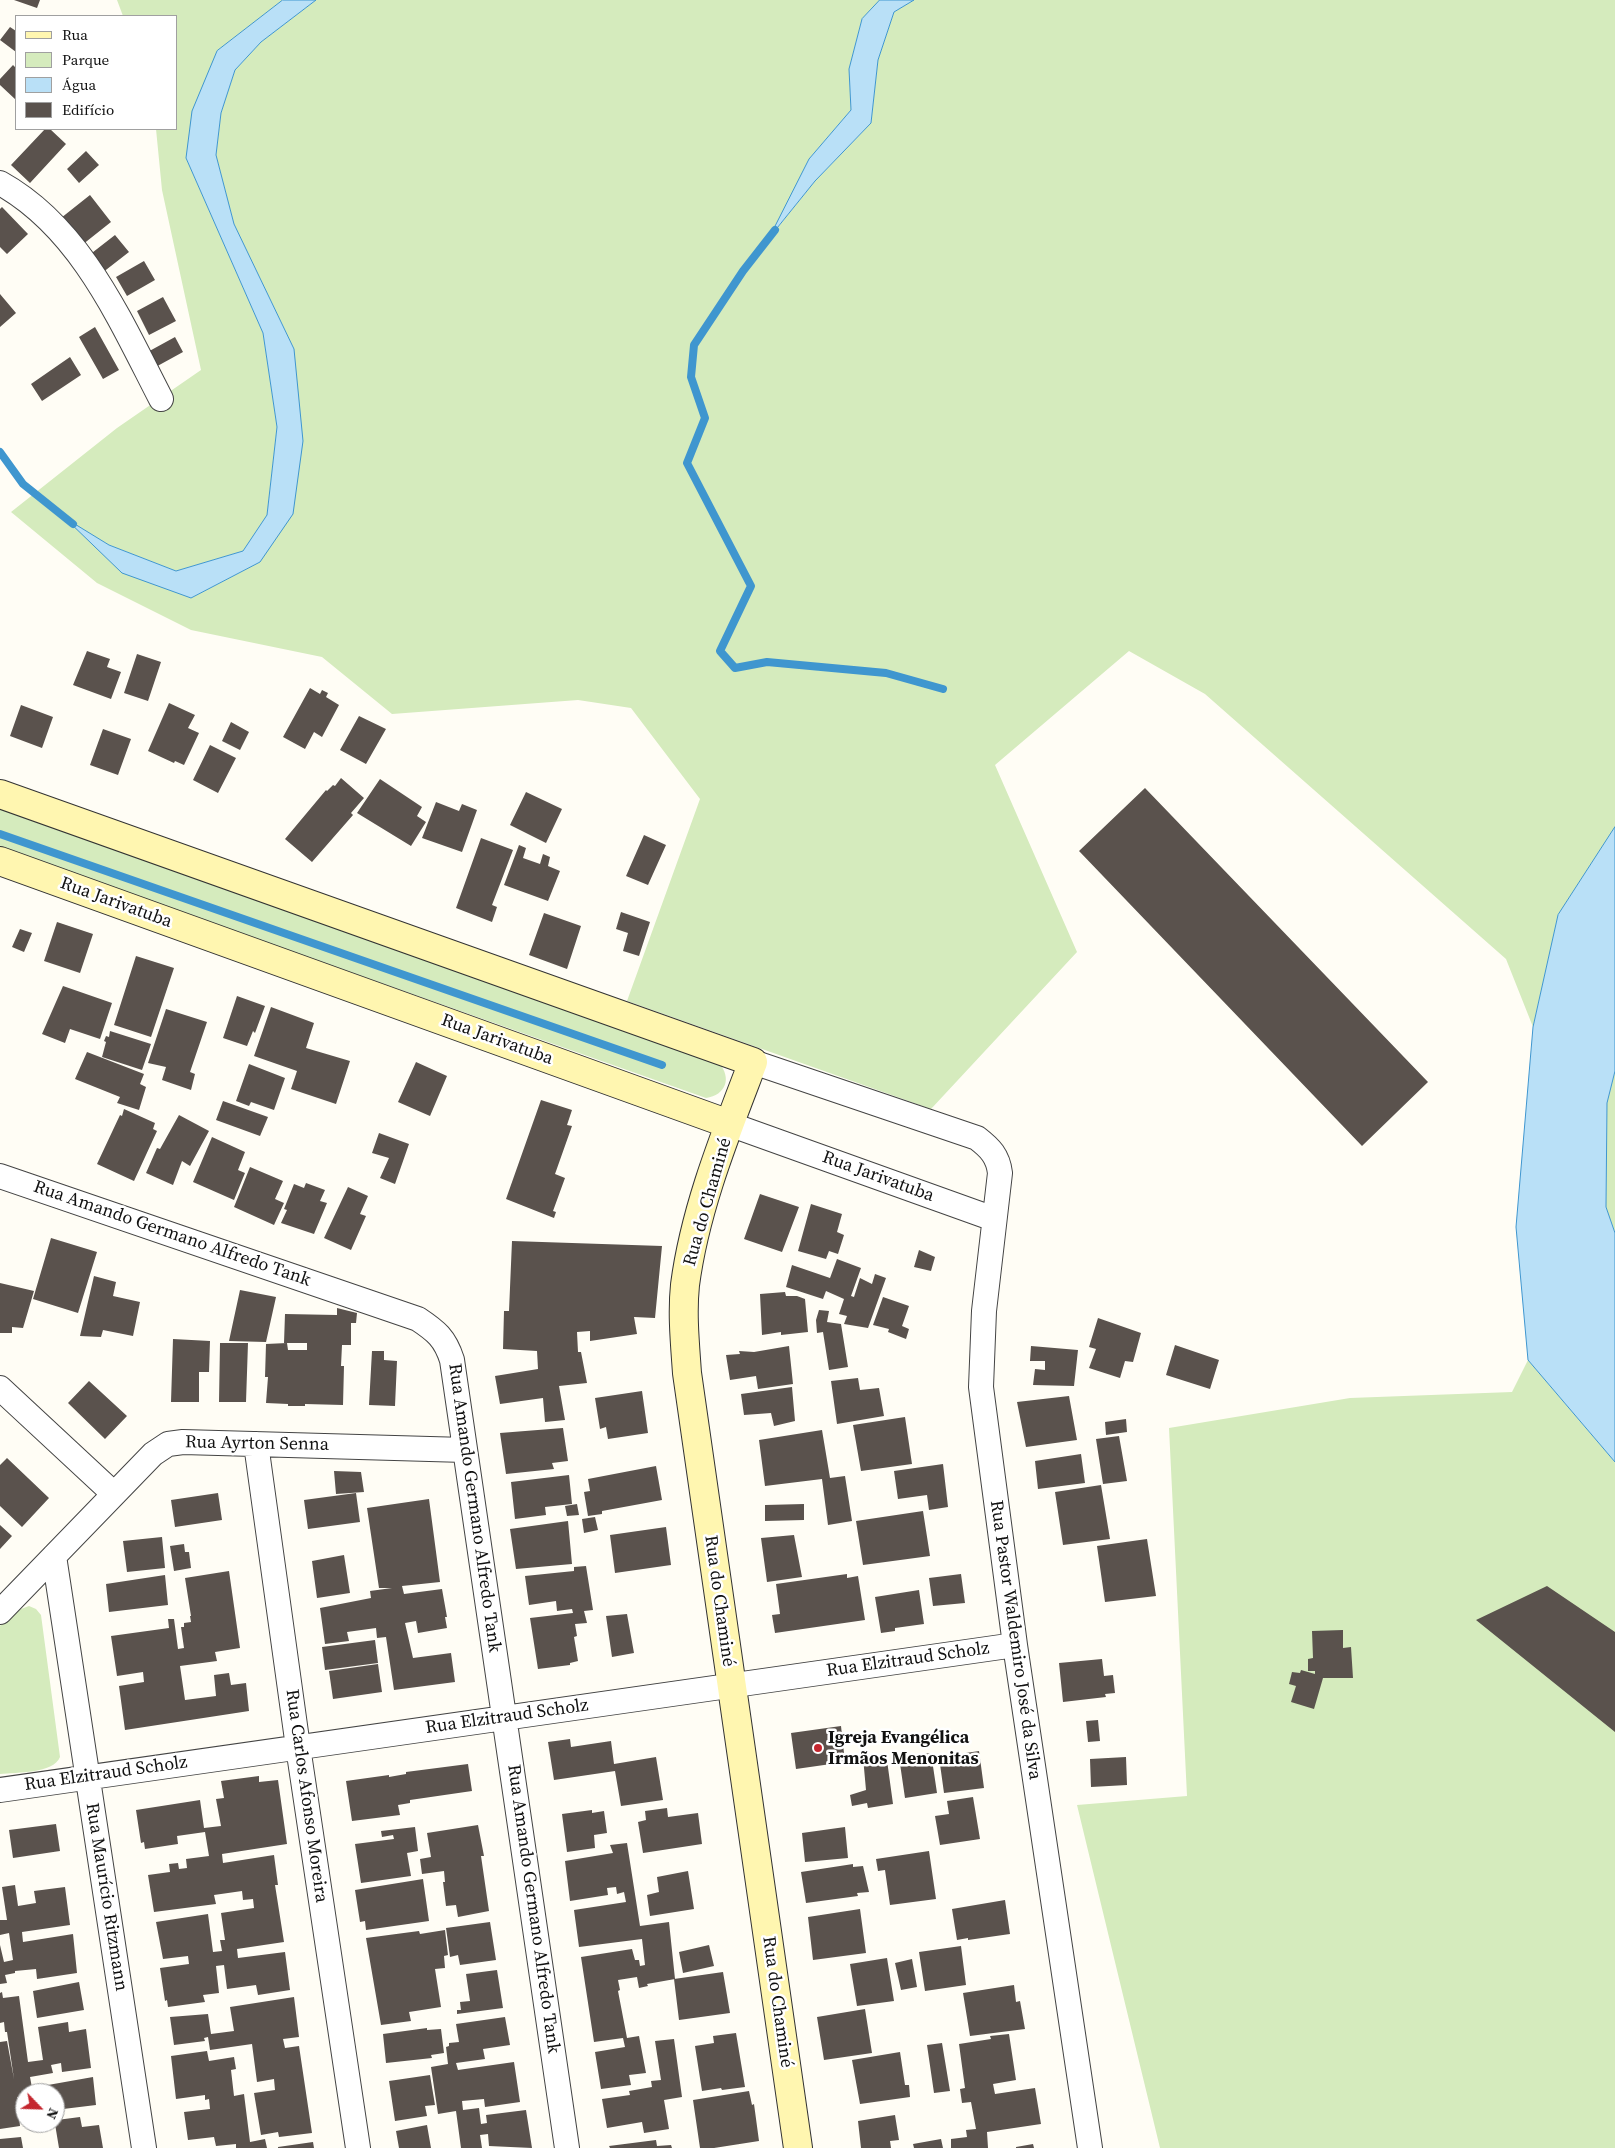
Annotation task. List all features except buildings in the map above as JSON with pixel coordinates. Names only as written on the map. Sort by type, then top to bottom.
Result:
[{"type":"street","points":[[0,183],[16,192],[38,209],[64,237],[104,289],[161,399]]},
{"type":"street","points":[[0,794],[753,1062]]},
{"type":"street","name":"Rua Jarivatuba","points":[[0,861],[994,1219]]},
{"type":"street","name":"Rua do Chaminé","points":[[753,1062],[730,1124],[695,1237],[685,1285],[684,1330],[687,1373],[798,2148]]},
{"type":"street","name":"Rua Pastor Waldemiro José da Silva","points":[[753,1062],[977,1138],[992,1149],[999,1163],[1000,1173],[984,1311],[981,1387],[1015,1645],[1090,2148]]},
{"type":"street","name":"Rua Amando Germano Alfredo Tank","points":[[0,1176],[418,1319],[434,1329],[447,1344],[452,1360],[568,2148]]},
{"type":"street","points":[[0,1388],[114,1494]]},
{"type":"street","name":"Rua Ayrton Senna","points":[[0,1612],[153,1454],[168,1444],[183,1442],[465,1450]]},
{"type":"street","name":"Rua Carlos Afonso Moreira","points":[[256,1444],[298,1747],[358,2148]]},
{"type":"street","name":"Rua Maurício Ritzmann","points":[[54,1556],[144,2148]]},
{"type":"street","name":"Rua Elzitraud Scholz","points":[[0,1790],[1015,1645]]},
{"type":"green space","points":[[117,0],[283,0],[217,51],[186,158],[263,333],[277,427],[267,515],[243,551],[176,571],[109,545],[67,520],[191,598],[260,562],[294,349],[234,224],[216,155],[221,113],[235,70],[261,42],[316,0],[880,0],[862,19],[849,69],[851,110],[809,159],[771,236],[815,181],[871,123],[878,60],[894,12],[914,0],[1615,0],[1615,827],[1558,915],[1533,1027],[1506,959],[1205,694],[1129,651],[995,765],[1077,952],[931,1109],[627,1001],[700,799],[631,708],[578,700],[392,714],[322,657],[191,630],[97,583],[11,512],[117,428],[201,370],[162,190],[156,130],[178,130],[178,15],[123,15]]},
{"type":"green space","points":[[0,806],[719,1063],[725,1074],[725,1085],[718,1093],[706,1098],[0,848]]},
{"type":"green space","points":[[1615,1071],[1615,1233],[1606,1207],[1607,1103]]},
{"type":"green space","points":[[1528,1360],[1615,1462],[1615,2148],[1160,2148],[1077,1805],[1187,1796],[1169,1428],[1350,1398],[1512,1392]]},
{"type":"green space","points":[[29,1606],[36,1609],[41,1615],[60,1757],[50,1767],[34,1771],[0,1774],[0,1626],[13,1612]]},
{"type":"water","points":[[283,0],[316,0],[261,42],[235,70],[221,113],[216,155],[234,224],[294,349],[303,441],[293,514],[260,562],[191,598],[122,573],[65,518],[109,545],[176,571],[243,551],[267,515],[277,427],[263,333],[186,158],[192,111],[217,51]]},
{"type":"water","points":[[880,0],[914,0],[894,12],[878,60],[871,123],[815,181],[769,238],[809,159],[851,110],[849,69],[862,19]]},
{"type":"water","points":[[1615,827],[1615,1071],[1607,1103],[1606,1207],[1615,1233],[1615,1462],[1528,1360],[1516,1227],[1533,1027],[1558,915]]},
{"type":"waterway","points":[[775,230],[743,271],[694,345],[691,377],[705,418],[687,463],[751,586],[720,651],[735,668],[767,662],[886,673],[943,689]]},
{"type":"waterway","points":[[0,452],[23,484],[73,524]]},
{"type":"waterway","points":[[0,834],[662,1065]]},
{"type":"place","name":"Igreja Evangélica Irmãos Menonitas","points":[[818,1748]]}]
